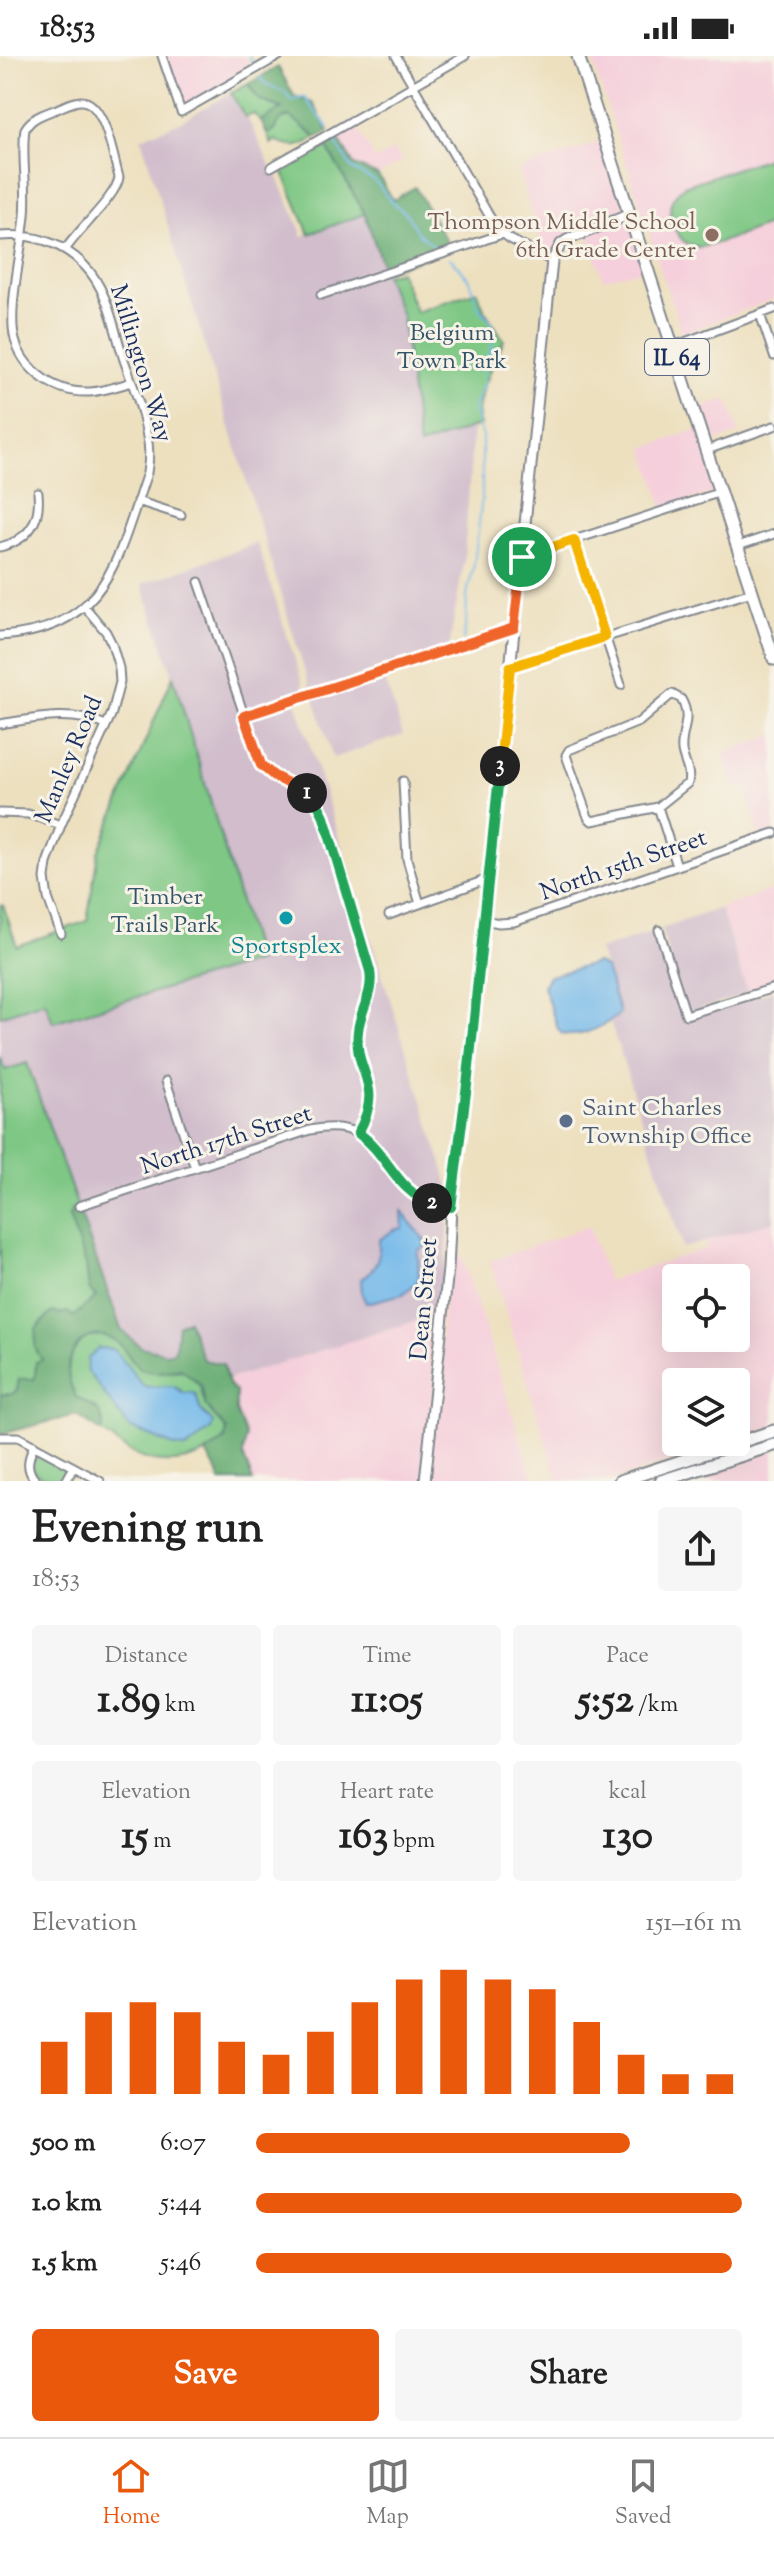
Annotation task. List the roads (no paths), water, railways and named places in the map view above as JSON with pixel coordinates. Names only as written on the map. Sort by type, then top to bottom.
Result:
[{"type":"main road","name":"IL 64","points":[[578,56],[752,592],[771,639],[774,659]]},
{"type":"main road","points":[[669,1476],[774,1431]]},
{"type":"main road","points":[[620,1481],[669,1476],[774,1445]]},
{"type":"street","points":[[162,56],[181,112],[279,56]]},
{"type":"street","points":[[396,56],[490,220],[502,234],[552,261],[561,244],[567,240],[628,215]]},
{"type":"street","points":[[271,167],[465,56]]},
{"type":"street","points":[[65,250],[119,184],[101,116],[96,107],[87,102],[76,101],[58,108],[37,117],[27,126],[24,136],[26,200],[13,329],[20,349],[33,370],[57,387],[73,392],[105,390],[132,382]]},
{"type":"street","points":[[321,295],[502,234]]},
{"type":"street","name":"Millington Way","points":[[0,236],[45,240],[85,265],[97,283],[132,382],[149,447],[147,473],[109,577],[85,607],[68,618],[49,626],[0,636]]},
{"type":"street","name":"Dean Street","points":[[425,1481],[448,1269],[451,1207],[552,261]]},
{"type":"street","points":[[674,346],[774,309]]},
{"type":"street","points":[[760,314],[774,356]]},
{"type":"street","points":[[707,450],[774,426]]},
{"type":"street","points":[[522,557],[721,492]]},
{"type":"street","points":[[0,547],[18,540],[35,523],[40,511],[38,493]]},
{"type":"street","points":[[137,501],[181,515]]},
{"type":"street","points":[[738,546],[774,534]]},
{"type":"street","points":[[574,540],[621,685]]},
{"type":"street","points":[[199,582],[261,765],[274,776],[310,795],[320,808],[364,949],[372,981],[357,1035],[370,1100],[367,1118],[358,1133],[372,1142],[413,1195],[451,1207]]},
{"type":"street","points":[[510,667],[752,592]]},
{"type":"street","name":"Manley Road","points":[[61,934],[48,898],[45,878],[47,863],[118,696],[116,654],[106,632],[85,607]]},
{"type":"street","points":[[244,716],[514,628]]},
{"type":"street","points":[[672,694],[681,699],[688,720],[682,749],[690,778],[682,789],[658,807],[592,821],[566,755],[571,748],[639,722],[672,694]]},
{"type":"street","points":[[0,724],[69,715],[106,725]]},
{"type":"street","points":[[403,781],[407,859],[420,904]]},
{"type":"street","points":[[658,807],[677,866]]},
{"type":"street","points":[[0,813],[28,814],[61,825]]},
{"type":"street","name":"North 15th Street","points":[[484,920],[514,922],[774,833]]},
{"type":"street","points":[[389,915],[488,879]]},
{"type":"street","points":[[659,930],[686,1015],[774,988]]},
{"type":"street","points":[[166,1081],[195,1168]]},
{"type":"street","name":"North 17th Street","points":[[79,1206],[310,1130],[336,1127],[358,1133]]},
{"type":"street","points":[[0,1437],[18,1437],[100,1481]]},
{"type":"street","points":[[34,1445],[28,1468],[36,1481]]},
{"type":"street","points":[[66,1481],[74,1467]]},
{"type":"water","points":[[597,963],[606,969],[620,1014],[585,1033],[562,1034],[543,986],[549,976]]},
{"type":"water","points":[[402,1210],[426,1246],[418,1251],[419,1280],[403,1294],[366,1303],[361,1279],[376,1262],[379,1240],[403,1228]]},
{"type":"water","points":[[99,1348],[112,1349],[117,1353],[144,1387],[172,1386],[196,1395],[200,1409],[213,1423],[211,1429],[186,1449],[129,1427],[87,1370],[88,1358]]},
{"type":"waterway","points":[[249,56],[253,64]]},
{"type":"waterway","points":[[260,77],[292,101],[304,97],[329,128]]},
{"type":"waterway","points":[[333,138],[352,169],[374,180],[406,213],[418,233],[441,251]]},
{"type":"waterway","points":[[450,258],[468,278],[479,308],[491,321],[494,332],[491,350],[482,366],[485,381],[474,408],[482,437],[482,497],[463,640]]},
{"type":"place","name":"Thompson Middle School 6th Grade Center","points":[[712,235]]},
{"type":"place","name":"Sportsplex","points":[[286,918]]},
{"type":"place","name":"Saint Charles Township Office","points":[[566,1121]]},
{"type":"park label","name":"Belgium Town Park","points":[[452,346]]},
{"type":"park label","name":"Timber Trails Park","points":[[165,910]]}]
